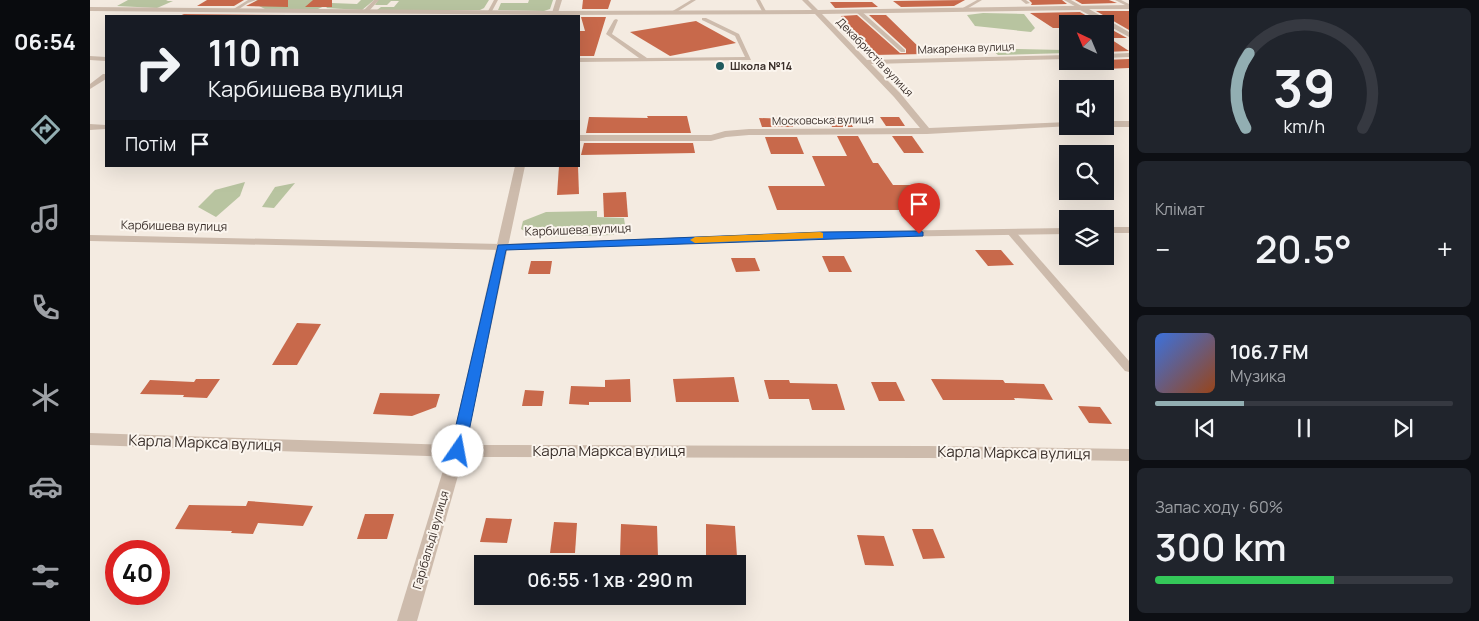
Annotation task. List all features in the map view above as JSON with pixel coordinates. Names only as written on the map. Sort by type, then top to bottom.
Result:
[{"type":"street","points":[[554,15],[559,0]]},
{"type":"street","name":"Декабристів вулиця","points":[[806,0],[815,12],[898,95],[927,130]]},
{"type":"street","points":[[1067,0],[1129,35]]},
{"type":"street","points":[[90,16],[117,3]]},
{"type":"street","points":[[90,8],[489,12],[554,15],[1129,6]]},
{"type":"street","points":[[207,15],[216,10]]},
{"type":"street","points":[[1114,56],[1129,55]]},
{"type":"street","name":"Макаренка вулиця","points":[[866,62],[1059,57]]},
{"type":"street","points":[[90,58],[105,58]]},
{"type":"street","points":[[90,87],[105,77]]},
{"type":"street","points":[[1114,124],[1129,124]]},
{"type":"street","name":"Московська вулиця","points":[[580,138],[711,138],[725,134],[749,132],[1059,126]]},
{"type":"street","points":[[90,127],[105,127]]},
{"type":"street","name":"Гарібальді вулиця","points":[[407,621],[458,451],[520,167]]},
{"type":"street","points":[[1114,230],[1129,230]]},
{"type":"street","name":"Карбишева вулиця","points":[[90,238],[501,247],[822,235],[1059,231]]},
{"type":"street","name":"Карла Маркса вулиця","points":[[90,440],[458,451],[929,452],[1129,455]]},
{"type":"lane","points":[[234,10],[246,2],[254,0]]},
{"type":"lane","points":[[366,11],[377,0]]},
{"type":"lane","points":[[489,12],[496,0]]},
{"type":"lane","points":[[673,12],[694,0]]},
{"type":"lane","points":[[758,0],[765,12]]},
{"type":"lane","points":[[963,9],[980,0]]},
{"type":"lane","points":[[1117,0],[1129,6]]},
{"type":"lane","points":[[858,11],[903,51]]},
{"type":"lane","points":[[580,60],[750,59],[737,36],[704,19]]},
{"type":"lane","points":[[616,20],[609,34],[646,60]]},
{"type":"lane","points":[[1010,232],[1129,368]]},
{"type":"green space","points":[[128,0],[173,1],[157,8],[117,6]]},
{"type":"green space","points":[[257,0],[313,0],[329,4],[318,9],[265,9],[253,3]]},
{"type":"green space","points":[[361,0],[374,0],[362,10],[326,8],[332,3],[357,4]]},
{"type":"green space","points":[[378,0],[489,0],[484,8],[480,10],[377,10],[381,7],[394,7],[399,1],[391,1],[387,5],[375,5]]},
{"type":"green space","points":[[529,0],[553,0],[550,9],[544,11],[498,10],[501,3],[528,3]]},
{"type":"green space","points":[[983,13],[1024,14],[1035,28],[1031,32],[975,26],[967,15]]},
{"type":"green space","points":[[992,50],[1059,50],[1059,53],[998,55]]},
{"type":"green space","points":[[245,182],[240,196],[216,217],[198,207],[215,190]]},
{"type":"green space","points":[[295,183],[274,208],[262,207],[275,187]]},
{"type":"green space","points":[[597,211],[597,217],[624,218],[625,225],[613,235],[534,237],[521,229],[523,221],[546,212]]},
{"type":"building","points":[[207,0],[244,0],[234,6],[197,6]]},
{"type":"building","points":[[258,0],[288,0],[288,7],[246,6]]},
{"type":"building","points":[[313,0],[332,0],[332,7],[305,7]]},
{"type":"building","points":[[583,0],[611,0],[608,9],[582,9]]},
{"type":"building","points":[[965,0],[954,6],[901,7],[893,1]]},
{"type":"building","points":[[1029,0],[1062,0],[1067,4],[1031,5],[1032,3]]},
{"type":"building","points":[[1075,0],[1109,0],[1117,3],[1082,4]]},
{"type":"building","points":[[830,2],[872,2],[878,7],[835,8]]},
{"type":"building","points":[[1096,11],[1129,11],[1129,30],[1114,21],[1114,15],[1103,15]]},
{"type":"building","points":[[1080,12],[1085,15],[1059,15],[1059,28],[1053,28],[1030,13]]},
{"type":"building","points":[[184,14],[289,15],[182,15]]},
{"type":"building","points":[[857,15],[900,53],[906,53],[906,49],[869,15],[886,15],[926,54],[873,55],[842,23],[847,23],[841,16]]},
{"type":"building","points":[[581,17],[606,17],[594,56],[580,56],[580,31],[585,31]]},
{"type":"building","points":[[696,21],[736,43],[670,56],[630,32]]},
{"type":"building","points":[[1114,31],[1127,38],[1114,38]]},
{"type":"building","points":[[1114,41],[1129,51],[1114,52]]},
{"type":"building","points":[[1129,59],[1129,68],[1114,69],[1114,60]]},
{"type":"building","points":[[647,116],[687,116],[691,133],[586,133],[589,117],[648,118]]},
{"type":"building","points":[[827,117],[847,117],[853,127],[832,127]]},
{"type":"building","points":[[880,117],[899,117],[905,126],[886,126]]},
{"type":"building","points":[[759,118],[790,119],[793,127],[762,127]]},
{"type":"building","points":[[837,136],[858,136],[873,163],[878,163],[893,185],[915,185],[934,213],[905,214],[903,210],[777,210],[768,186],[825,186],[812,156],[847,156]]},
{"type":"building","points":[[892,136],[912,136],[924,153],[904,153]]},
{"type":"building","points":[[765,137],[797,137],[804,154],[771,154]]},
{"type":"building","points":[[584,143],[693,143],[695,153],[581,155]]},
{"type":"building","points":[[559,167],[578,167],[579,194],[557,195]]},
{"type":"building","points":[[626,192],[628,217],[604,217],[603,193]]},
{"type":"building","points":[[975,250],[1001,250],[1014,265],[988,266]]},
{"type":"building","points":[[822,256],[844,256],[852,272],[829,272]]},
{"type":"building","points":[[731,258],[755,258],[760,271],[736,272]]},
{"type":"building","points":[[531,261],[552,261],[550,274],[528,274]]},
{"type":"building","points":[[297,323],[321,324],[297,365],[272,365]]},
{"type":"building","points":[[734,377],[739,402],[676,402],[673,379]]},
{"type":"building","points":[[196,379],[220,379],[207,398],[183,397],[184,395],[140,394],[150,380],[194,382]]},
{"type":"building","points":[[630,379],[631,402],[589,402],[589,405],[569,404],[571,386],[605,387],[605,380]]},
{"type":"building","points":[[931,379],[1003,380],[1005,383],[1044,384],[1053,400],[1014,398],[1015,400],[943,400]]},
{"type":"building","points":[[764,380],[789,380],[790,383],[837,384],[845,410],[812,410],[809,399],[769,399]]},
{"type":"building","points":[[871,382],[896,382],[905,401],[879,401]]},
{"type":"building","points":[[525,390],[544,391],[542,406],[522,406]]},
{"type":"building","points":[[380,393],[440,394],[436,407],[412,416],[373,414]]},
{"type":"building","points":[[1078,406],[1100,407],[1112,424],[1089,423]]},
{"type":"building","points":[[248,501],[313,506],[303,526],[258,523],[253,534],[231,533],[232,531],[175,529],[189,505],[246,506]]},
{"type":"building","points":[[365,514],[394,514],[387,539],[357,539]]},
{"type":"building","points":[[486,518],[512,519],[507,543],[480,542]]},
{"type":"building","points":[[554,522],[577,523],[575,553],[550,553]]},
{"type":"building","points":[[621,524],[657,526],[658,555],[620,555]]},
{"type":"building","points":[[706,524],[735,526],[737,555],[706,555]]},
{"type":"building","points":[[912,529],[933,529],[945,558],[923,559]]},
{"type":"building","points":[[857,535],[884,536],[894,566],[865,565]]},
{"type":"slow traffic","points":[[695,240],[820,235]]},
{"type":"place","name":"Школа №14","points":[[720,66]]},
{"type":"route","points":[[458,451],[501,247],[822,235],[919,234]]}]
